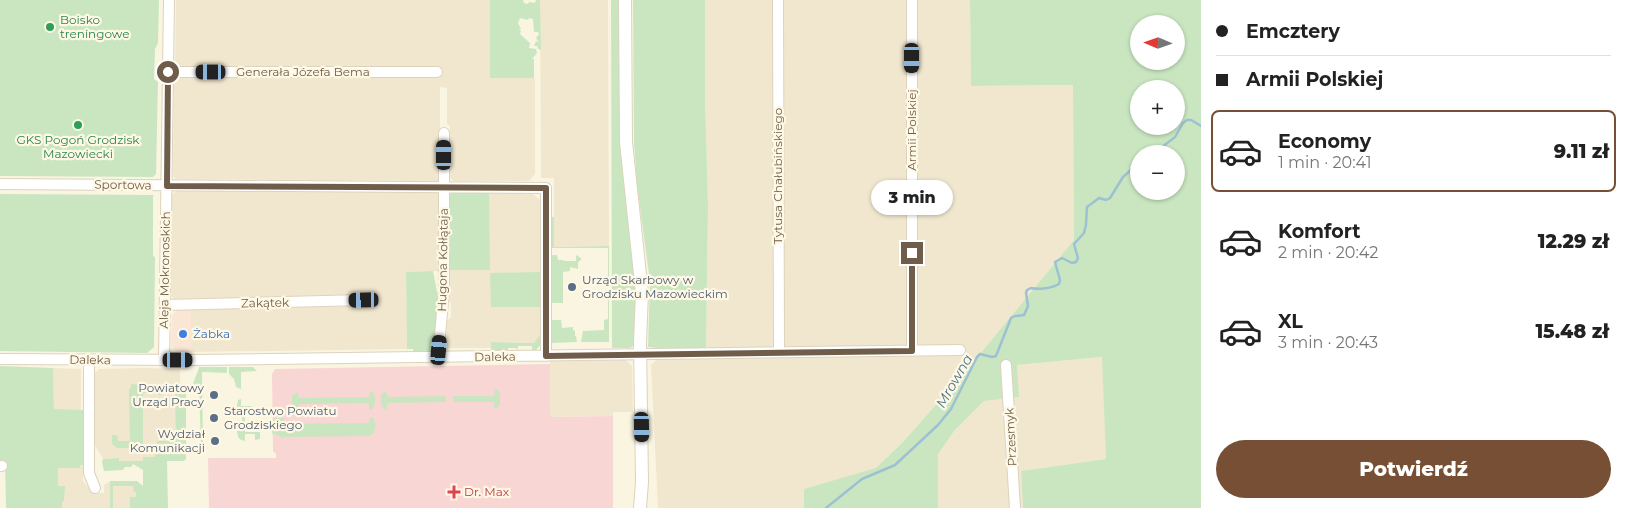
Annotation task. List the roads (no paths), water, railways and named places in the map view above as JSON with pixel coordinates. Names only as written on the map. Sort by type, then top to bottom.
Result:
[{"type":"street","name":"Aleja Mokronoskich","points":[[164,360],[169,0]]},
{"type":"street","points":[[624,0],[626,142],[642,287],[640,355],[642,473],[640,508]]},
{"type":"street","name":"Tytusa Chałubińskiego","points":[[778,0],[779,352]]},
{"type":"street","name":"Armii Polskiej","points":[[912,0],[912,351]]},
{"type":"street","name":"Generała Józefa Bema","points":[[168,72],[437,72]]},
{"type":"street","name":"Hugona Kołłątaja","points":[[438,357],[444,291],[444,133]]},
{"type":"street","name":"Sportowa","points":[[0,184],[546,188],[546,356]]},
{"type":"street","name":"Zakątek","points":[[165,305],[364,300]]},
{"type":"street","name":"Daleka","points":[[0,358],[164,360],[960,350]]},
{"type":"street","points":[[89,360],[89,473],[95,488]]},
{"type":"street","name":"Przesmyk","points":[[1006,365],[1015,508]]},
{"type":"waterway","name":"Mrowna","points":[[1165,145],[1175,137],[1183,123],[1187,120],[1191,120],[1201,126]]},
{"type":"waterway","name":"Mrowna","points":[[826,508],[862,479],[895,465],[938,425],[951,409],[977,357],[980,354],[996,356],[1011,318],[1024,315],[1028,306],[1027,290],[1031,288],[1049,288],[1059,284],[1060,280],[1055,262],[1062,258],[1072,263],[1076,262],[1078,258],[1074,244],[1084,233],[1087,207],[1099,198],[1106,200],[1110,198],[1123,177],[1130,171]]},
{"type":"place","name":"Boisko treningowe","points":[[50,27]]},
{"type":"place","name":"GKS Pogoń Grodzisk Mazowiecki","points":[[78,125]]},
{"type":"place","name":"Urząd Skarbowy w Grodzisku Mazowieckim","points":[[572,287]]},
{"type":"place","name":"Żabka","points":[[183,334]]},
{"type":"place","name":"Powiatowy Urząd Pracy","points":[[214,395]]},
{"type":"place","name":"Starostwo Powiatu Grodziskiego","points":[[214,418]]},
{"type":"place","name":"Wydział Komunikacji","points":[[215,441]]},
{"type":"place","name":"Dr. Max","points":[[454,492]]}]
